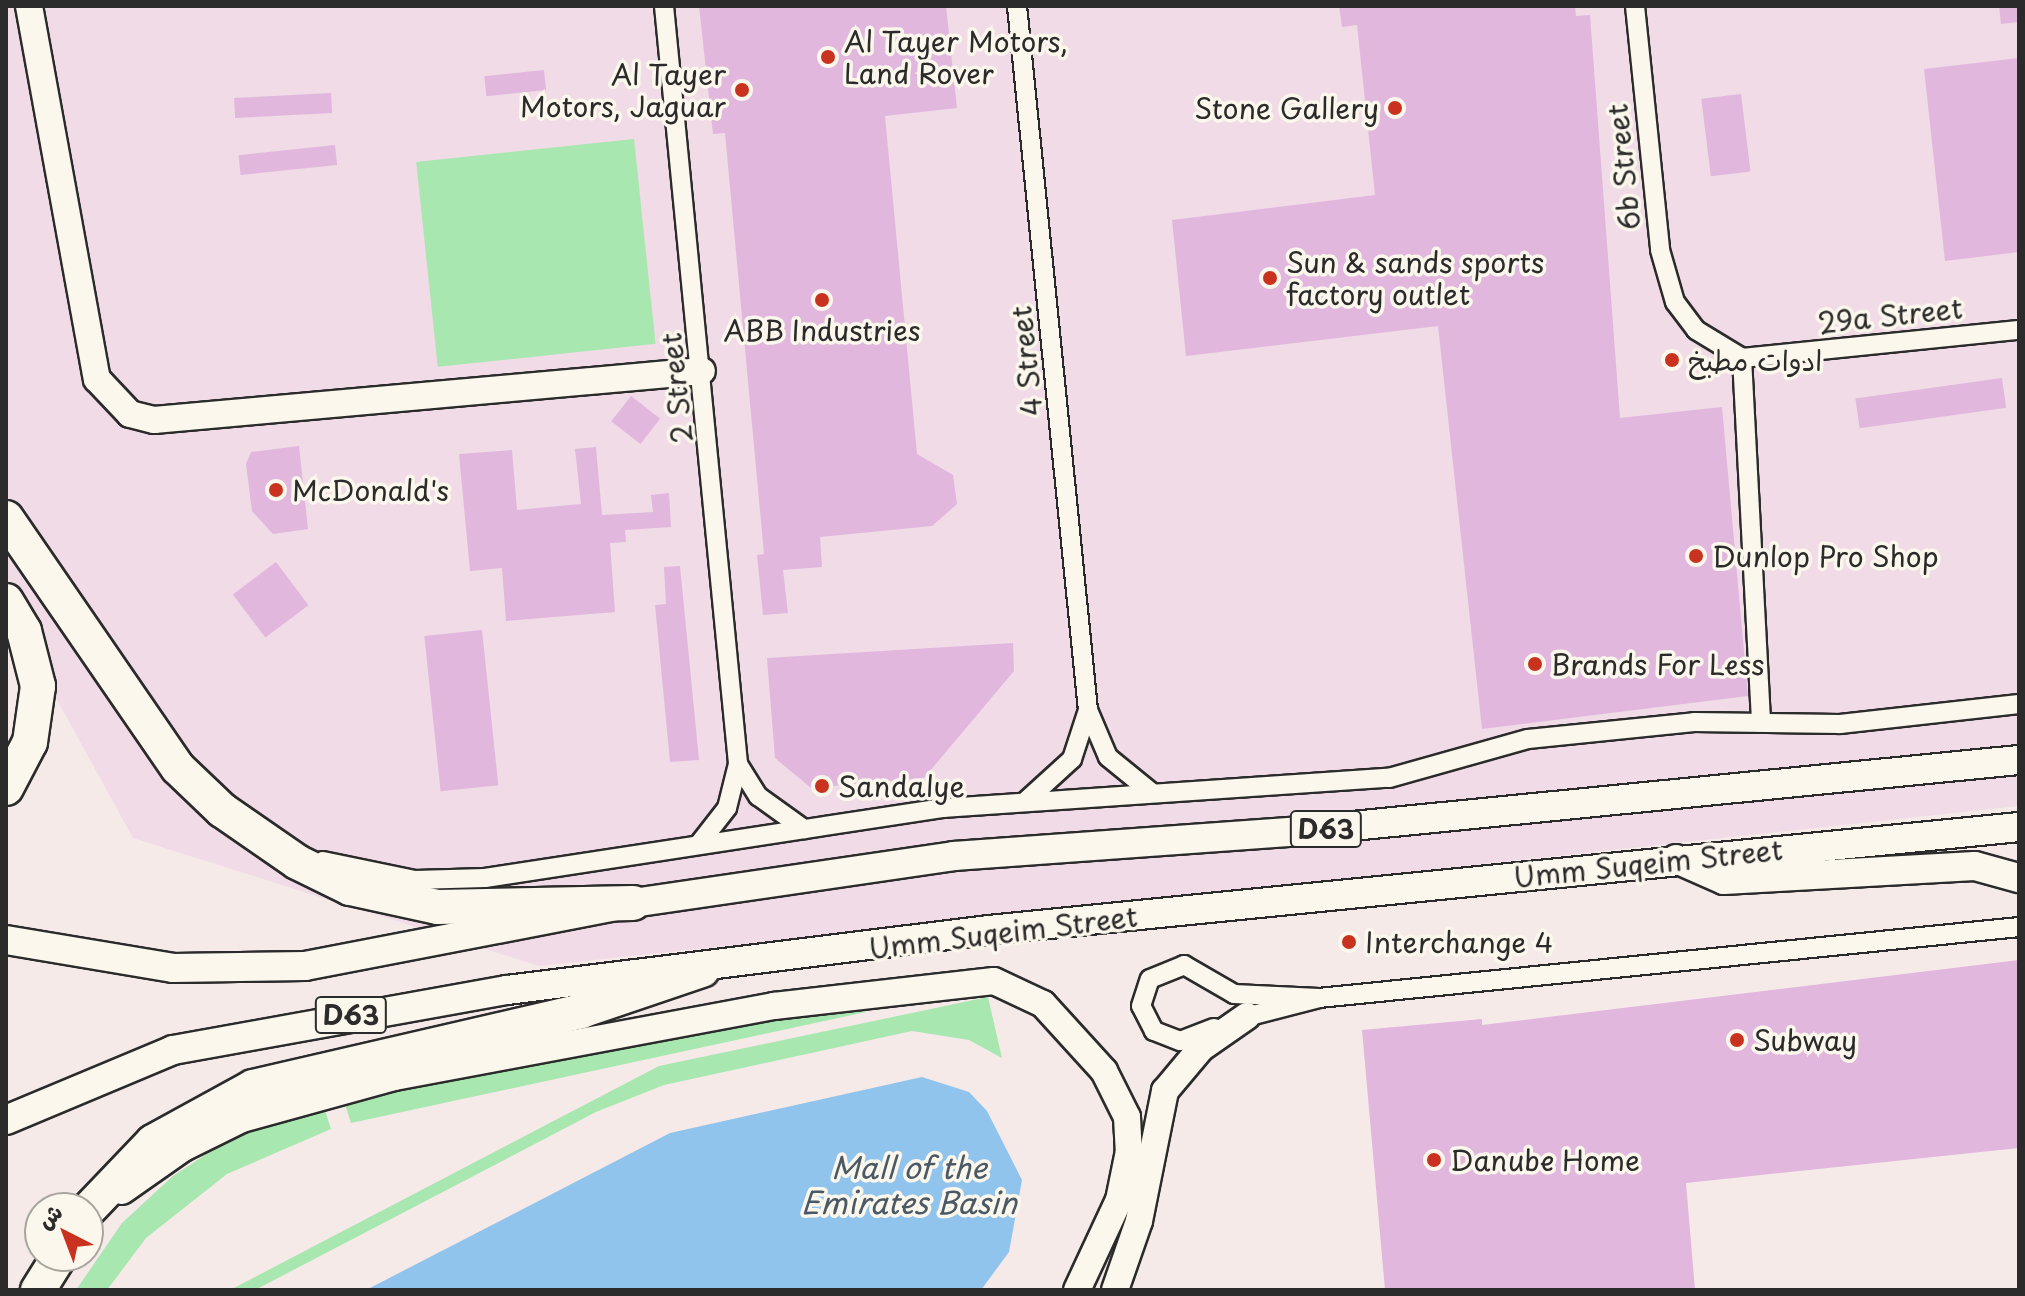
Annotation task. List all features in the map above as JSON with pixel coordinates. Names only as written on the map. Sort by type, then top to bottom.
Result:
[{"type":"highway","points":[[6,518],[158,744],[258,838],[350,888],[407,904],[633,903]]},
{"type":"highway","points":[[6,601],[24,631],[38,686],[30,742],[6,788]]},
{"type":"highway","points":[[104,1193],[153,1142],[239,1092],[581,1011],[702,970]]},
{"type":"highway","points":[[38,1290],[49,1272]]},
{"type":"main road","name":"D63","points":[[6,940],[129,964],[276,968],[633,903],[1029,848],[1302,831],[2019,760]]},
{"type":"main road","name":"Umm Suqeim Street","points":[[8,1118],[118,1068],[229,1036],[507,990],[702,970],[989,930],[2019,827]]},
{"type":"main road","points":[[1676,859],[1724,880],[1975,866],[2019,878]]},
{"type":"street","points":[[29,6],[97,379],[130,414],[154,420],[702,371]]},
{"type":"street","name":"2 Street","points":[[664,6],[738,764],[727,808],[699,844]]},
{"type":"street","name":"4 Street","points":[[1017,6],[1088,710],[1108,757],[1151,792]]},
{"type":"street","name":"6b Street","points":[[1635,6],[1660,250],[1684,318],[1742,358]]},
{"type":"street","name":"29a Street","points":[[1742,358],[2019,330]]},
{"type":"street","points":[[1742,358],[1761,723]]},
{"type":"street","points":[[258,838],[335,865],[415,880],[520,874],[699,844],[1027,800],[1380,779],[1505,742],[1681,723],[1840,724],[2019,704]]},
{"type":"street","name":"4 Street","points":[[1027,800],[1072,759],[1088,710]]},
{"type":"street","name":"2 Street","points":[[738,764],[758,796],[804,829]]},
{"type":"street","points":[[1319,998],[1234,994],[1184,965],[1157,973],[1142,997],[1147,1024],[1170,1040],[1319,998],[2019,927]]},
{"type":"street","points":[[104,1206],[183,1148],[305,1099],[707,1017],[994,981],[1043,1004],[1109,1078],[1127,1117],[1129,1151],[1119,1200],[1077,1290]]},
{"type":"street","points":[[1115,1290],[1139,1221],[1165,1091],[1201,1048],[1247,1016]]},
{"type":"shaded area","points":[[6,6],[2019,6],[2019,806],[539,966],[133,838],[6,607]]},
{"type":"green space","points":[[634,139],[656,344],[438,367],[416,162]]},
{"type":"green space","points":[[988,997],[1002,1058],[969,1040],[912,1031],[664,1085],[596,1112],[255,1290],[230,1290],[659,1066]]},
{"type":"green space","points":[[866,1004],[866,1012],[351,1123],[343,1098],[522,1058]]},
{"type":"green space","points":[[323,1104],[331,1129],[227,1174],[146,1238],[107,1290],[76,1290],[88,1272],[104,1272],[104,1249],[122,1223],[173,1176],[231,1138]]},
{"type":"water","name":"Mall of the Emirates Basin","points":[[922,1077],[969,1092],[987,1111],[1022,1180],[1009,1252],[981,1290],[366,1290],[670,1133]]},
{"type":"building","name":"ABB Industries","points":[[699,6],[946,6],[957,108],[885,116],[917,454],[953,475],[957,504],[932,526],[820,537],[822,567],[783,570],[788,613],[763,615],[757,555],[764,554],[725,133],[713,134]]},
{"type":"building","points":[[1339,6],[1575,6],[1576,16],[1590,15],[1620,418],[1722,407],[1748,696],[1482,729],[1438,326],[1186,356],[1172,220],[1375,195],[1357,25],[1342,27]]},
{"type":"building","points":[[1999,6],[2019,6],[2019,22],[2001,24]]},
{"type":"building","points":[[2019,58],[2019,252],[1945,261],[1924,69]]},
{"type":"building","points":[[544,70],[546,90],[486,96],[484,76]]},
{"type":"building","points":[[331,93],[332,113],[235,118],[234,98]]},
{"type":"building","points":[[1741,94],[1751,171],[1711,176],[1701,99]]},
{"type":"building","points":[[335,145],[337,165],[241,175],[239,155]]},
{"type":"building","points":[[2002,378],[2006,408],[1860,428],[1855,399]]},
{"type":"building","points":[[631,396],[660,419],[640,444],[611,421]]},
{"type":"building","points":[[299,446],[308,529],[273,534],[252,511],[246,464],[251,452]]},
{"type":"building","points":[[596,447],[602,515],[653,512],[651,495],[669,493],[671,527],[625,530],[626,542],[610,543],[615,612],[506,621],[502,568],[470,571],[459,454],[512,450],[517,510],[581,504],[575,449]]},
{"type":"building","points":[[276,562],[308,605],[265,638],[233,594]]},
{"type":"building","points":[[680,566],[699,760],[670,762],[655,605],[666,604],[664,567]]},
{"type":"building","points":[[482,630],[498,785],[441,791],[424,636]]},
{"type":"building","points":[[1013,643],[1014,671],[924,778],[811,788],[775,758],[767,658]]},
{"type":"building","points":[[2019,960],[2019,1148],[1686,1183],[1695,1290],[1385,1290],[1362,1030],[1482,1019],[1482,1025]]},
{"type":"place","name":"Al Tayer Motors, Land Rover","points":[[828,57]]},
{"type":"place","name":"Al Tayer Motors, Jaguar","points":[[742,90]]},
{"type":"place","name":"Stone Gallery","points":[[1395,108]]},
{"type":"place","name":"Sun & sands sports factory outlet","points":[[1270,278]]},
{"type":"place","name":"ABB Industries","points":[[822,300]]},
{"type":"place","name":"ادوات مطبخ","points":[[1672,360]]},
{"type":"place","name":"McDonald's","points":[[276,490]]},
{"type":"place","name":"Dunlop Pro Shop","points":[[1696,556]]},
{"type":"place","name":"Brands For Less","points":[[1535,664]]},
{"type":"place","name":"Sandalye","points":[[822,786]]},
{"type":"place","name":"Interchange 4","points":[[1349,942]]},
{"type":"place","name":"Subway","points":[[1737,1040]]},
{"type":"place","name":"Danube Home","points":[[1434,1160]]}]
